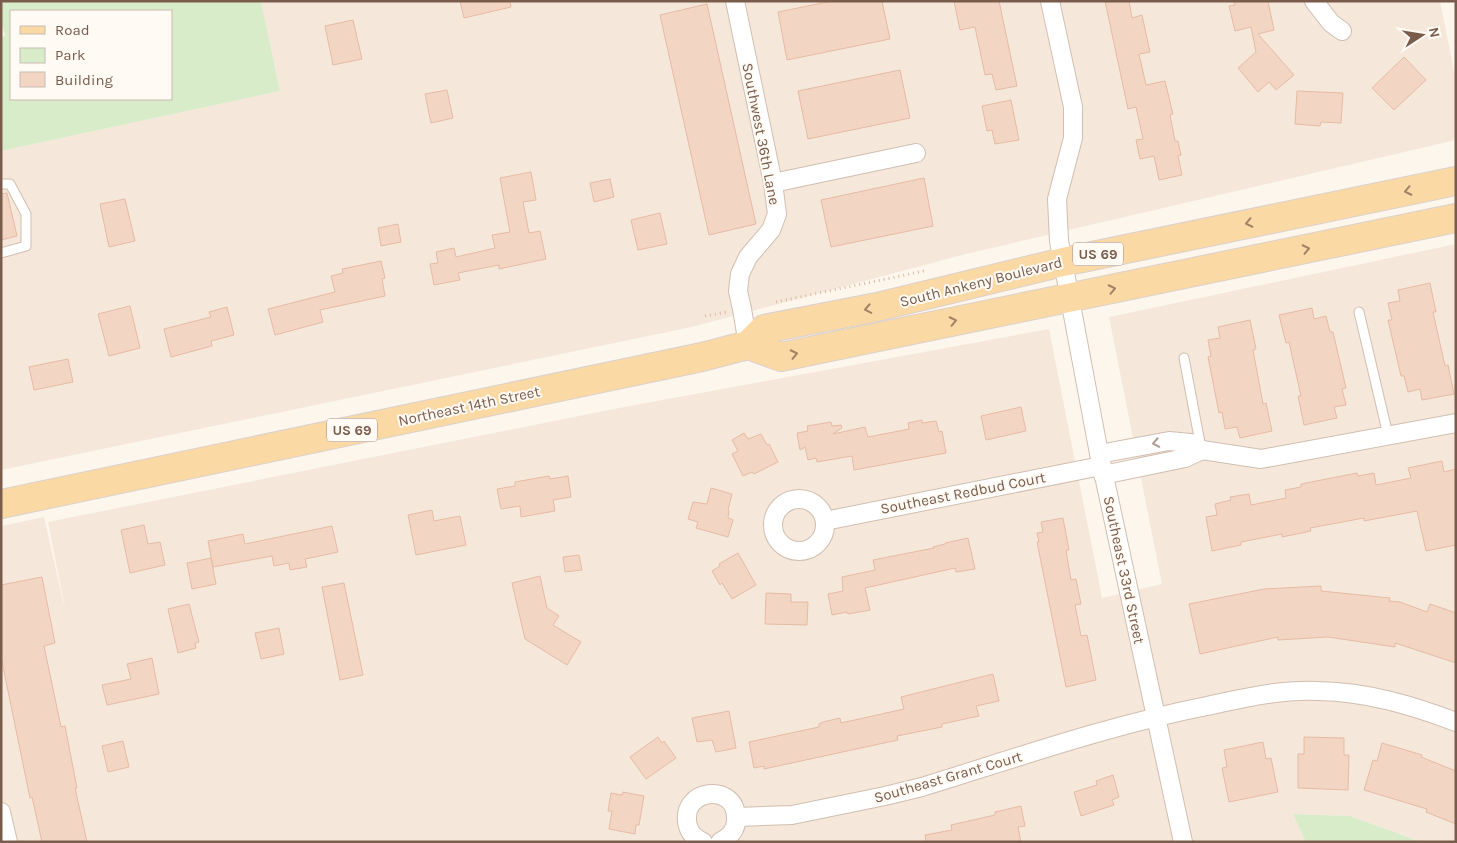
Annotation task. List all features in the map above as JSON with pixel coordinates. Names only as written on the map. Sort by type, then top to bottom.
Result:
[{"type":"main road","name":"South Ankeny Boulevard","points":[[702,357],[748,345],[764,329],[877,307],[1062,262],[1456,181]]},
{"type":"main road","name":"South Ankeny Boulevard","points":[[748,345],[782,357],[1456,218]]},
{"type":"main road","name":"Northeast 14th Street","points":[[1,504],[702,357]]},
{"type":"street","name":"Southwest 36th Lane","points":[[735,1],[773,183],[777,214],[771,230],[748,257],[740,274],[738,291],[748,345]]},
{"type":"street","name":"Southeast 33rd Street","points":[[1050,1],[1073,107],[1073,138],[1057,199],[1062,262],[1101,465],[1182,842]]},
{"type":"street","points":[[1314,1],[1331,23],[1342,31]]},
{"type":"street","points":[[773,183],[916,153]]},
{"type":"street","name":"Southeast Redbud Court","points":[[825,521],[1101,465],[1169,441],[1190,443],[1202,450],[1261,459],[1456,423]]},
{"type":"street","name":"Southeast Grant Court","points":[[737,816],[792,815],[885,796],[1156,716],[1268,694],[1318,690],[1354,693],[1392,700],[1456,722]]},
{"type":"street","points":[[703,842],[694,836],[689,829],[687,812],[695,799],[710,793],[725,797],[735,809],[737,816],[736,825],[732,833],[720,842]]},
{"type":"street","points":[[1,812],[8,842]]},
{"type":"lane","points":[[1,184],[10,184],[26,214],[26,246],[1,253]]},
{"type":"lane","points":[[1359,312],[1388,435]]},
{"type":"lane","points":[[1184,358],[1202,450]]},
{"type":"shaded area","points":[[261,1],[1440,1],[1456,81],[1456,140],[966,254],[692,327],[1,470],[1,151],[280,91]]},
{"type":"shaded area","points":[[1456,244],[1456,842],[1421,842],[1350,816],[1294,814],[1306,842],[1,842],[1,526],[44,517],[66,614],[48,522],[619,408],[1049,329],[1102,598],[1162,584],[1109,317]]},
{"type":"green space","points":[[1,1],[261,1],[280,91],[1,151],[1,37],[5,36],[1,20]]},
{"type":"green space","points":[[1293,814],[1350,816],[1421,842],[1306,842]]},
{"type":"building","points":[[460,1],[510,1],[511,7],[464,18]]},
{"type":"building","points":[[832,1],[882,1],[890,39],[787,60],[778,12]]},
{"type":"building","points":[[954,1],[999,1],[1017,86],[996,90],[992,74],[985,75],[975,27],[960,30]]},
{"type":"building","points":[[1105,1],[1129,1],[1132,18],[1142,15],[1150,52],[1139,54],[1146,85],[1165,81],[1173,114],[1170,115],[1175,141],[1178,141],[1181,155],[1178,156],[1182,175],[1159,180],[1154,156],[1140,159],[1136,140],[1143,139],[1136,107],[1128,109]]},
{"type":"building","points":[[1234,1],[1268,1],[1274,30],[1258,34],[1294,75],[1276,90],[1269,82],[1258,92],[1238,68],[1256,52],[1251,27],[1235,31],[1229,6],[1235,5]]},
{"type":"building","points":[[707,4],[756,224],[709,235],[660,15]]},
{"type":"building","points":[[353,20],[362,59],[333,65],[325,26]]},
{"type":"building","points":[[1404,57],[1426,80],[1394,110],[1372,88]]},
{"type":"building","points":[[900,70],[910,118],[808,139],[798,91]]},
{"type":"building","points":[[447,90],[453,118],[431,123],[425,94]]},
{"type":"building","points":[[1297,91],[1343,93],[1341,123],[1321,122],[1320,126],[1295,124]]},
{"type":"building","points":[[1011,100],[1019,140],[995,144],[992,130],[987,131],[982,106]]},
{"type":"building","points":[[531,172],[536,200],[523,202],[529,233],[540,231],[546,259],[499,269],[499,265],[458,273],[460,280],[434,285],[430,264],[438,263],[436,252],[454,248],[456,257],[495,248],[492,235],[510,232],[500,178]]},
{"type":"building","points":[[924,178],[933,226],[831,247],[821,200]]},
{"type":"building","points":[[610,179],[614,197],[594,202],[590,183]]},
{"type":"building","points":[[7,193],[17,236],[1,240],[1,194]]},
{"type":"building","points":[[125,199],[135,241],[109,247],[100,204]]},
{"type":"building","points":[[660,213],[667,244],[638,250],[631,220]]},
{"type":"building","points":[[398,224],[401,242],[381,246],[378,228]]},
{"type":"building","points":[[381,261],[385,278],[382,279],[385,296],[320,310],[323,322],[275,335],[268,309],[335,292],[331,276],[343,273],[342,269]]},
{"type":"building","points":[[1430,283],[1436,312],[1433,312],[1445,366],[1448,365],[1454,394],[1422,400],[1420,389],[1408,392],[1404,376],[1401,376],[1388,320],[1392,320],[1388,303],[1400,301],[1398,290]]},
{"type":"building","points":[[130,306],[140,348],[109,356],[98,314]]},
{"type":"building","points":[[227,307],[234,335],[211,341],[212,346],[171,357],[164,329],[211,317],[209,312]]},
{"type":"building","points":[[1312,308],[1314,319],[1326,316],[1330,332],[1333,332],[1346,388],[1342,389],[1346,405],[1334,407],[1337,418],[1304,425],[1298,396],[1301,396],[1289,342],[1286,343],[1279,315]]},
{"type":"building","points":[[1250,320],[1256,349],[1253,350],[1263,404],[1266,403],[1272,431],[1240,438],[1237,427],[1225,429],[1222,412],[1219,413],[1208,357],[1211,356],[1208,340],[1220,338],[1218,327]]},
{"type":"building","points":[[68,359],[73,382],[34,390],[29,367]]},
{"type":"building","points":[[1021,407],[1026,431],[986,440],[981,416]]},
{"type":"building","points":[[922,420],[922,423],[936,421],[939,432],[942,431],[946,453],[854,470],[852,456],[817,462],[816,458],[808,460],[805,447],[800,450],[797,433],[808,431],[807,426],[831,422],[832,426],[841,425],[842,428],[833,434],[865,427],[868,437],[909,429],[908,423]]},
{"type":"building","points":[[744,433],[748,439],[761,434],[767,445],[769,444],[778,462],[754,474],[752,472],[743,476],[732,454],[738,451],[732,440]]},
{"type":"building","points":[[1442,461],[1444,472],[1456,469],[1456,545],[1426,551],[1417,511],[1364,521],[1364,518],[1310,528],[1311,531],[1282,537],[1282,534],[1241,542],[1241,545],[1212,551],[1206,517],[1217,515],[1215,504],[1231,500],[1230,497],[1249,494],[1251,505],[1286,498],[1285,490],[1301,487],[1301,484],[1357,473],[1358,476],[1374,473],[1376,485],[1411,478],[1408,468]]},
{"type":"building","points":[[549,476],[550,479],[568,476],[571,497],[553,500],[555,511],[521,517],[520,506],[501,509],[497,489],[515,486],[515,482]]},
{"type":"building","points":[[711,488],[732,494],[728,518],[733,520],[728,537],[696,528],[698,522],[688,519],[693,502],[707,504]]},
{"type":"building","points":[[432,510],[434,521],[460,516],[466,545],[416,555],[408,515]]},
{"type":"building","points":[[1063,518],[1069,550],[1066,550],[1071,580],[1076,579],[1081,604],[1075,605],[1081,636],[1087,635],[1096,680],[1066,687],[1037,542],[1039,542],[1037,533],[1043,532],[1041,522]]},
{"type":"building","points":[[144,525],[148,544],[160,542],[165,565],[130,573],[121,530]]},
{"type":"building","points":[[332,526],[338,552],[305,559],[307,567],[290,570],[289,563],[274,566],[272,556],[213,567],[208,541],[243,534],[245,544]]},
{"type":"building","points":[[968,538],[975,569],[956,572],[955,568],[865,588],[870,610],[832,615],[828,594],[843,591],[842,577],[875,570],[873,560],[934,548],[945,543]]},
{"type":"building","points":[[738,553],[756,585],[732,599],[722,583],[720,585],[712,571],[720,566],[719,564]]},
{"type":"building","points":[[579,555],[582,570],[565,572],[563,557]]},
{"type":"building","points":[[211,558],[216,584],[192,589],[187,563]]},
{"type":"building","points":[[540,576],[547,608],[559,616],[553,625],[581,642],[567,665],[525,639],[512,583]]},
{"type":"building","points":[[42,577],[55,643],[44,646],[61,727],[65,726],[77,788],[75,788],[87,842],[42,842],[32,797],[30,798],[1,657],[1,585]]},
{"type":"building","points":[[344,583],[363,675],[340,680],[322,587]]},
{"type":"building","points":[[1321,586],[1321,591],[1390,598],[1389,601],[1400,602],[1427,612],[1430,604],[1456,613],[1456,663],[1395,643],[1395,647],[1328,637],[1278,640],[1278,637],[1200,654],[1189,604],[1264,589]]},
{"type":"building","points":[[766,593],[791,594],[791,602],[808,602],[807,625],[765,624]]},
{"type":"building","points":[[189,604],[199,642],[195,643],[196,648],[178,653],[168,609]]},
{"type":"building","points":[[279,628],[284,654],[261,659],[255,633]]},
{"type":"building","points":[[152,658],[159,694],[107,705],[102,685],[131,679],[127,664]]},
{"type":"building","points":[[993,674],[999,701],[976,706],[979,716],[942,724],[942,727],[897,736],[898,740],[764,769],[764,766],[754,768],[749,742],[819,727],[819,724],[823,722],[840,718],[841,723],[904,709],[901,697]]},
{"type":"building","points":[[729,711],[736,748],[716,752],[712,740],[697,742],[692,718]]},
{"type":"building","points":[[658,737],[662,743],[664,741],[676,758],[646,779],[630,757]]},
{"type":"building","points":[[1304,737],[1344,738],[1344,755],[1349,755],[1348,790],[1298,788],[1298,754],[1304,754]]},
{"type":"building","points":[[123,741],[129,767],[108,772],[102,746]]},
{"type":"building","points":[[1263,742],[1266,759],[1271,758],[1278,792],[1229,802],[1222,768],[1227,767],[1224,750]]},
{"type":"building","points":[[1382,743],[1422,755],[1421,757],[1456,771],[1456,824],[1426,812],[1427,809],[1364,790],[1373,760],[1377,761]]},
{"type":"building","points":[[1113,775],[1119,797],[1112,800],[1114,805],[1081,816],[1074,792],[1097,785],[1096,781]]},
{"type":"building","points":[[623,792],[644,796],[639,825],[636,825],[635,834],[609,829],[612,811],[608,811],[611,793],[622,795]]},
{"type":"building","points":[[1021,806],[1025,826],[1018,827],[1021,842],[926,842],[925,835],[952,830],[951,825],[995,815],[995,812]]}]
